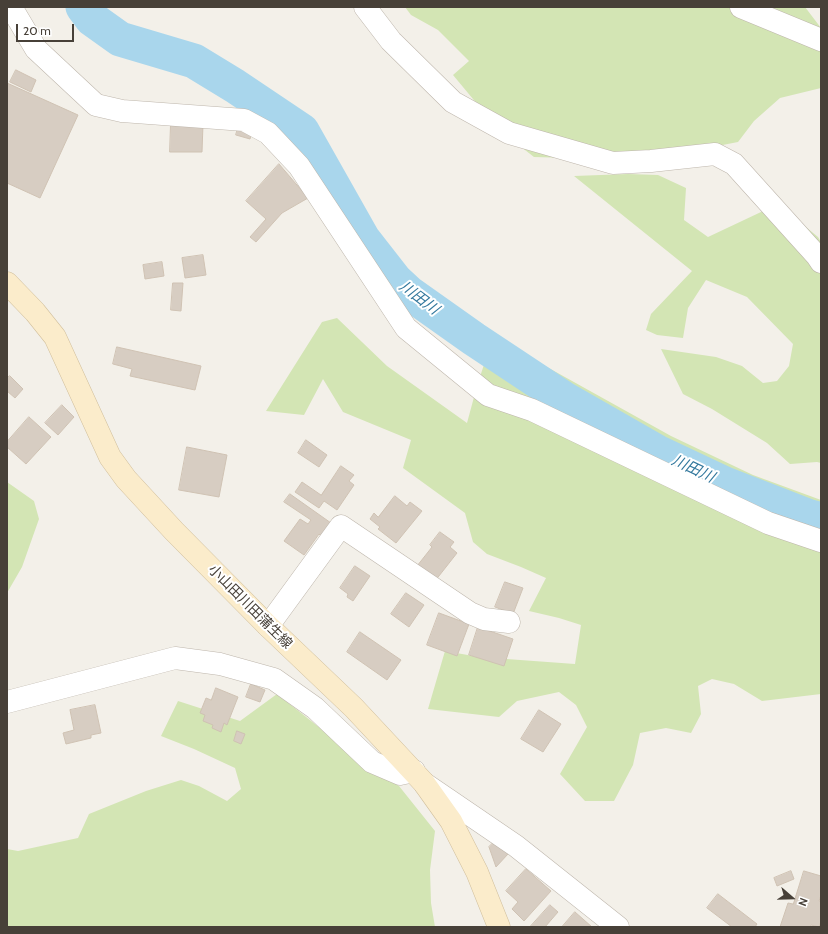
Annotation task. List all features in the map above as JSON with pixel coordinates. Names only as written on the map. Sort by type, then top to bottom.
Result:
[{"type":"main road","name":"小山田川田蒲生線","points":[[7,284],[35,312],[55,337],[110,457],[126,479],[180,537],[268,626],[354,708],[419,777],[451,821],[477,872],[499,927]]},
{"type":"street","points":[[11,7],[36,49],[96,105],[122,110],[244,120],[268,133],[300,166],[406,328],[488,395],[532,410],[768,523],[821,541]]},
{"type":"street","points":[[365,7],[391,41],[453,102],[509,133],[613,163],[651,161],[715,154],[734,164],[821,262]]},
{"type":"street","points":[[741,7],[821,40]]},
{"type":"street","points":[[268,626],[341,526],[470,614],[484,619],[509,622]]},
{"type":"street","points":[[7,702],[175,658],[220,664],[274,679],[315,708],[372,762],[400,774],[419,777],[516,846],[618,927]]},
{"type":"green space","points":[[405,7],[805,7],[821,28],[821,88],[780,98],[754,121],[738,142],[707,148],[569,158],[534,157],[498,129],[453,75],[469,61],[438,30],[411,15]]},
{"type":"green space","points":[[628,174],[658,175],[686,188],[684,220],[708,237],[778,204],[818,237],[821,242],[821,463],[790,464],[767,443],[712,409],[683,394],[661,349],[716,357],[742,366],[763,383],[777,381],[789,366],[793,344],[747,297],[706,280],[688,308],[683,338],[657,335],[646,330],[651,314],[692,271],[574,176]]},
{"type":"green space","points":[[337,318],[387,366],[467,423],[493,337],[671,436],[753,475],[821,500],[821,694],[762,701],[734,684],[712,679],[698,686],[701,714],[691,733],[666,728],[640,733],[633,765],[614,801],[585,801],[560,774],[587,727],[576,705],[559,692],[517,701],[499,717],[428,709],[445,651],[479,657],[575,664],[581,625],[529,611],[546,578],[487,554],[473,542],[465,513],[403,468],[411,440],[343,412],[323,379],[304,415],[266,411],[322,322]]},
{"type":"green space","points":[[7,482],[34,501],[39,519],[22,567],[7,593]]},
{"type":"green space","points":[[277,694],[368,766],[399,786],[435,831],[430,870],[431,903],[435,927],[7,927],[7,849],[18,851],[78,838],[89,814],[146,791],[181,780],[199,786],[227,801],[241,789],[235,768],[161,736],[178,701],[240,721]]},
{"type":"building","points":[[16,70],[36,80],[31,92],[10,82]]},
{"type":"building","points":[[7,83],[78,115],[40,198],[7,183]]},
{"type":"building","points":[[171,123],[203,124],[202,152],[170,152]]},
{"type":"building","points":[[238,128],[252,132],[250,139],[236,135]]},
{"type":"building","points":[[279,164],[308,198],[282,213],[256,242],[250,237],[266,219],[246,201]]},
{"type":"building","points":[[203,255],[206,275],[185,278],[182,258]]},
{"type":"building","points":[[162,262],[164,276],[145,279],[143,265]]},
{"type":"building","points":[[173,283],[183,283],[181,311],[171,310]]},
{"type":"building","points":[[117,347],[201,366],[195,390],[130,376],[132,369],[113,364]]},
{"type":"building","points":[[10,376],[23,389],[15,398],[7,391],[7,378]]},
{"type":"building","points":[[62,405],[74,417],[58,435],[45,423]]},
{"type":"building","points":[[29,417],[51,437],[26,464],[7,447],[7,442]]},
{"type":"building","points":[[306,440],[327,455],[319,467],[298,453]]},
{"type":"building","points":[[187,447],[227,455],[219,497],[179,490]]},
{"type":"building","points":[[341,466],[354,475],[349,481],[354,485],[337,510],[324,501],[319,508],[295,492],[302,482],[321,495]]},
{"type":"building","points":[[290,494],[331,523],[321,536],[319,534],[304,555],[284,541],[300,519],[308,524],[311,520],[284,502]]},
{"type":"building","points":[[395,496],[407,506],[410,502],[422,511],[396,543],[378,529],[380,527],[370,519],[374,513],[378,517]]},
{"type":"building","points":[[440,532],[454,542],[450,547],[457,553],[435,581],[417,566],[432,547],[430,545]]},
{"type":"building","points":[[355,566],[370,576],[353,601],[347,597],[348,594],[340,588]]},
{"type":"building","points":[[505,582],[523,588],[513,614],[495,607]]},
{"type":"building","points":[[406,593],[424,605],[409,627],[391,614]]},
{"type":"building","points":[[439,613],[469,624],[457,656],[427,645]]},
{"type":"building","points":[[478,627],[513,639],[504,666],[469,655]]},
{"type":"building","points":[[360,632],[401,660],[387,680],[347,652]]},
{"type":"building","points":[[251,684],[265,690],[260,702],[246,697]]},
{"type":"building","points":[[216,688],[238,697],[227,725],[224,723],[221,732],[212,728],[213,725],[203,721],[205,715],[200,713],[206,698],[211,700]]},
{"type":"building","points":[[95,705],[101,733],[91,735],[91,738],[66,744],[63,733],[74,730],[70,710]]},
{"type":"building","points":[[539,710],[561,724],[543,752],[521,739]]},
{"type":"building","points":[[237,731],[245,734],[241,744],[234,741]]},
{"type":"building","points":[[494,842],[508,854],[496,867],[489,847]]},
{"type":"building","points":[[526,869],[551,891],[524,921],[512,909],[518,902],[506,891]]},
{"type":"building","points":[[791,871],[794,879],[777,886],[774,878]]},
{"type":"building","points":[[804,871],[821,876],[821,895],[819,901],[821,901],[821,921],[819,927],[811,925],[810,927],[780,927],[788,903],[793,904]]},
{"type":"building","points":[[718,894],[757,924],[755,927],[732,927],[707,908]]},
{"type":"building","points":[[550,905],[558,912],[545,927],[530,927]]},
{"type":"building","points":[[575,912],[592,927],[562,927]]},
{"type":"waterway","name":"川田川","points":[[83,7],[92,19],[120,39],[194,61],[235,86],[302,131],[363,239],[395,280],[409,293],[474,339],[566,400],[657,452],[725,484],[821,520]]}]
